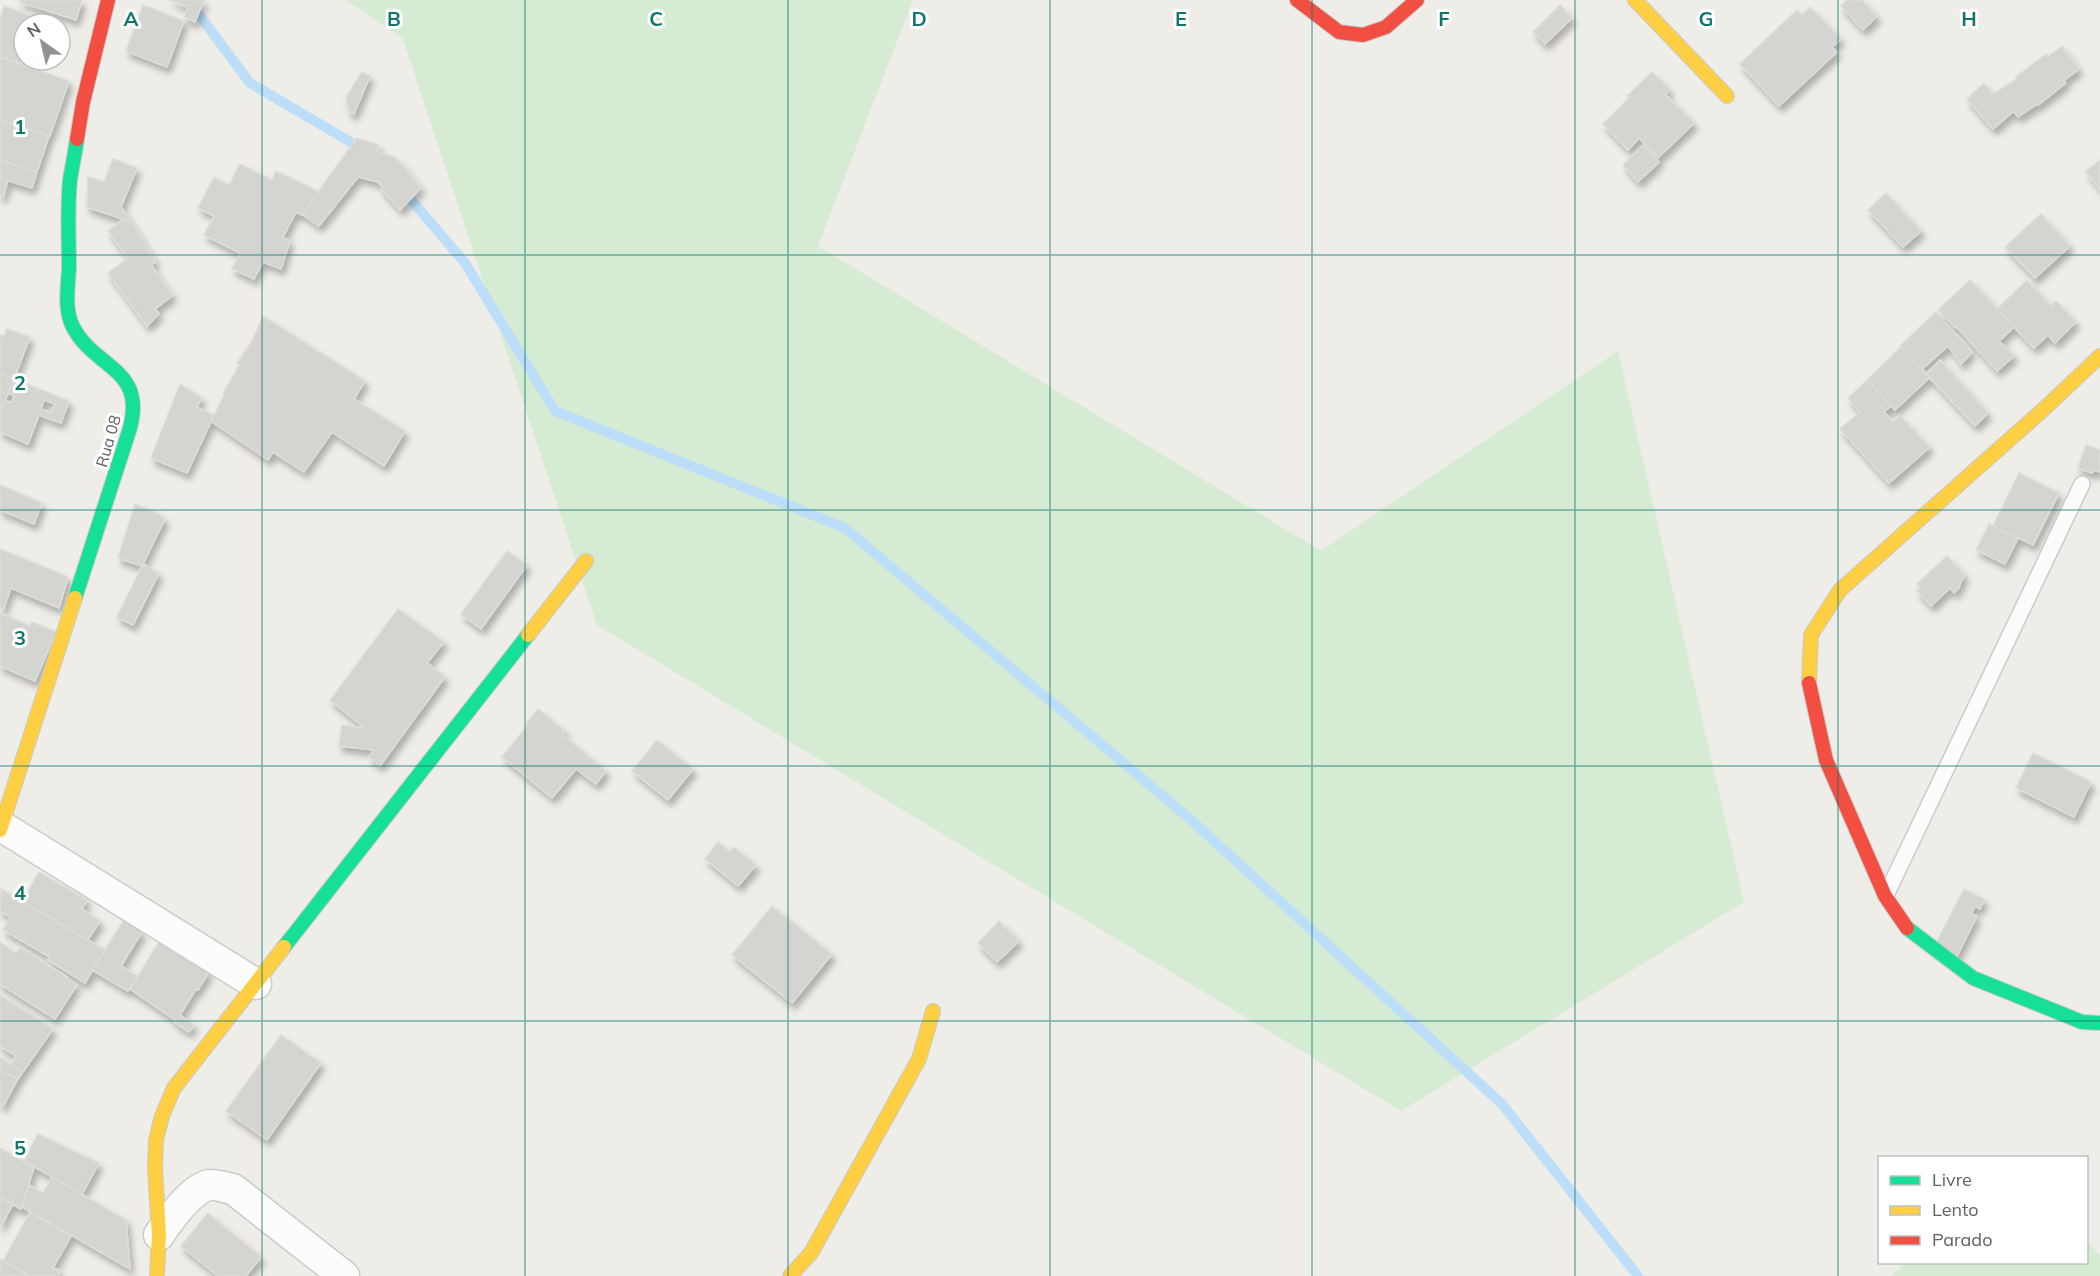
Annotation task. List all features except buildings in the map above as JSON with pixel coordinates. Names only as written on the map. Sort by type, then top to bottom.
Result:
[{"type":"street","name":"Rua 08","points":[[1,828],[127,440],[134,412],[134,399],[129,388],[119,375],[80,338],[68,316],[70,182],[83,102],[108,0]]},
{"type":"street","points":[[1297,0],[1339,32],[1363,35],[1386,27],[1417,0]]},
{"type":"street","points":[[1635,0],[1727,96]]},
{"type":"street","points":[[2100,356],[2045,408],[1840,590],[1811,635],[1809,682],[1826,760],[1885,896],[1909,931],[1973,978],[2082,1022],[2100,1023]]},
{"type":"street","points":[[157,1276],[159,1235],[155,1168],[156,1140],[162,1116],[174,1088],[586,561]]},
{"type":"street","points":[[1,828],[256,984]]},
{"type":"street","points":[[790,1276],[811,1252],[919,1059],[933,1011]]},
{"type":"street","points":[[159,1235],[174,1214],[196,1192],[210,1185],[233,1189],[344,1276]]},
{"type":"lane","points":[[1885,896],[2082,484]]},
{"type":"green space","points":[[346,0],[913,0],[818,246],[1321,551],[1618,351],[1744,902],[1401,1111],[597,625],[403,39]]},
{"type":"green space","points":[[2088,1241],[2100,1256],[2100,1276],[1891,1276],[1904,1264],[2088,1264]]},
{"type":"waterway","points":[[188,0],[250,83],[364,150]]},
{"type":"waterway","points":[[402,189],[465,263],[555,411],[845,528],[1190,819],[1502,1104],[1638,1276]]},
{"type":"traffic: fast","points":[[75,598],[130,428],[133,408],[131,393],[125,381],[82,341],[68,313],[69,191],[77,139]]},
{"type":"traffic: fast","points":[[284,947],[528,635]]},
{"type":"traffic: fast","points":[[1907,928],[1973,978],[2082,1022],[2100,1023]]},
{"type":"traffic: slow","points":[[1635,0],[1727,96]]},
{"type":"traffic: slow","points":[[1809,683],[1811,635],[1840,590],[2045,408],[2100,356]]},
{"type":"traffic: slow","points":[[528,635],[586,561]]},
{"type":"traffic: slow","points":[[0,830],[75,598]]},
{"type":"traffic: slow","points":[[157,1276],[159,1235],[155,1168],[156,1140],[162,1116],[174,1088],[284,947]]},
{"type":"traffic: slow","points":[[790,1276],[811,1253],[919,1059],[933,1011]]},
{"type":"traffic: jam","points":[[77,139],[83,102],[108,0]]},
{"type":"traffic: jam","points":[[1297,0],[1339,32],[1363,35],[1386,27],[1417,0]]},
{"type":"traffic: jam","points":[[1809,683],[1826,760],[1885,896],[1907,928]]}]
